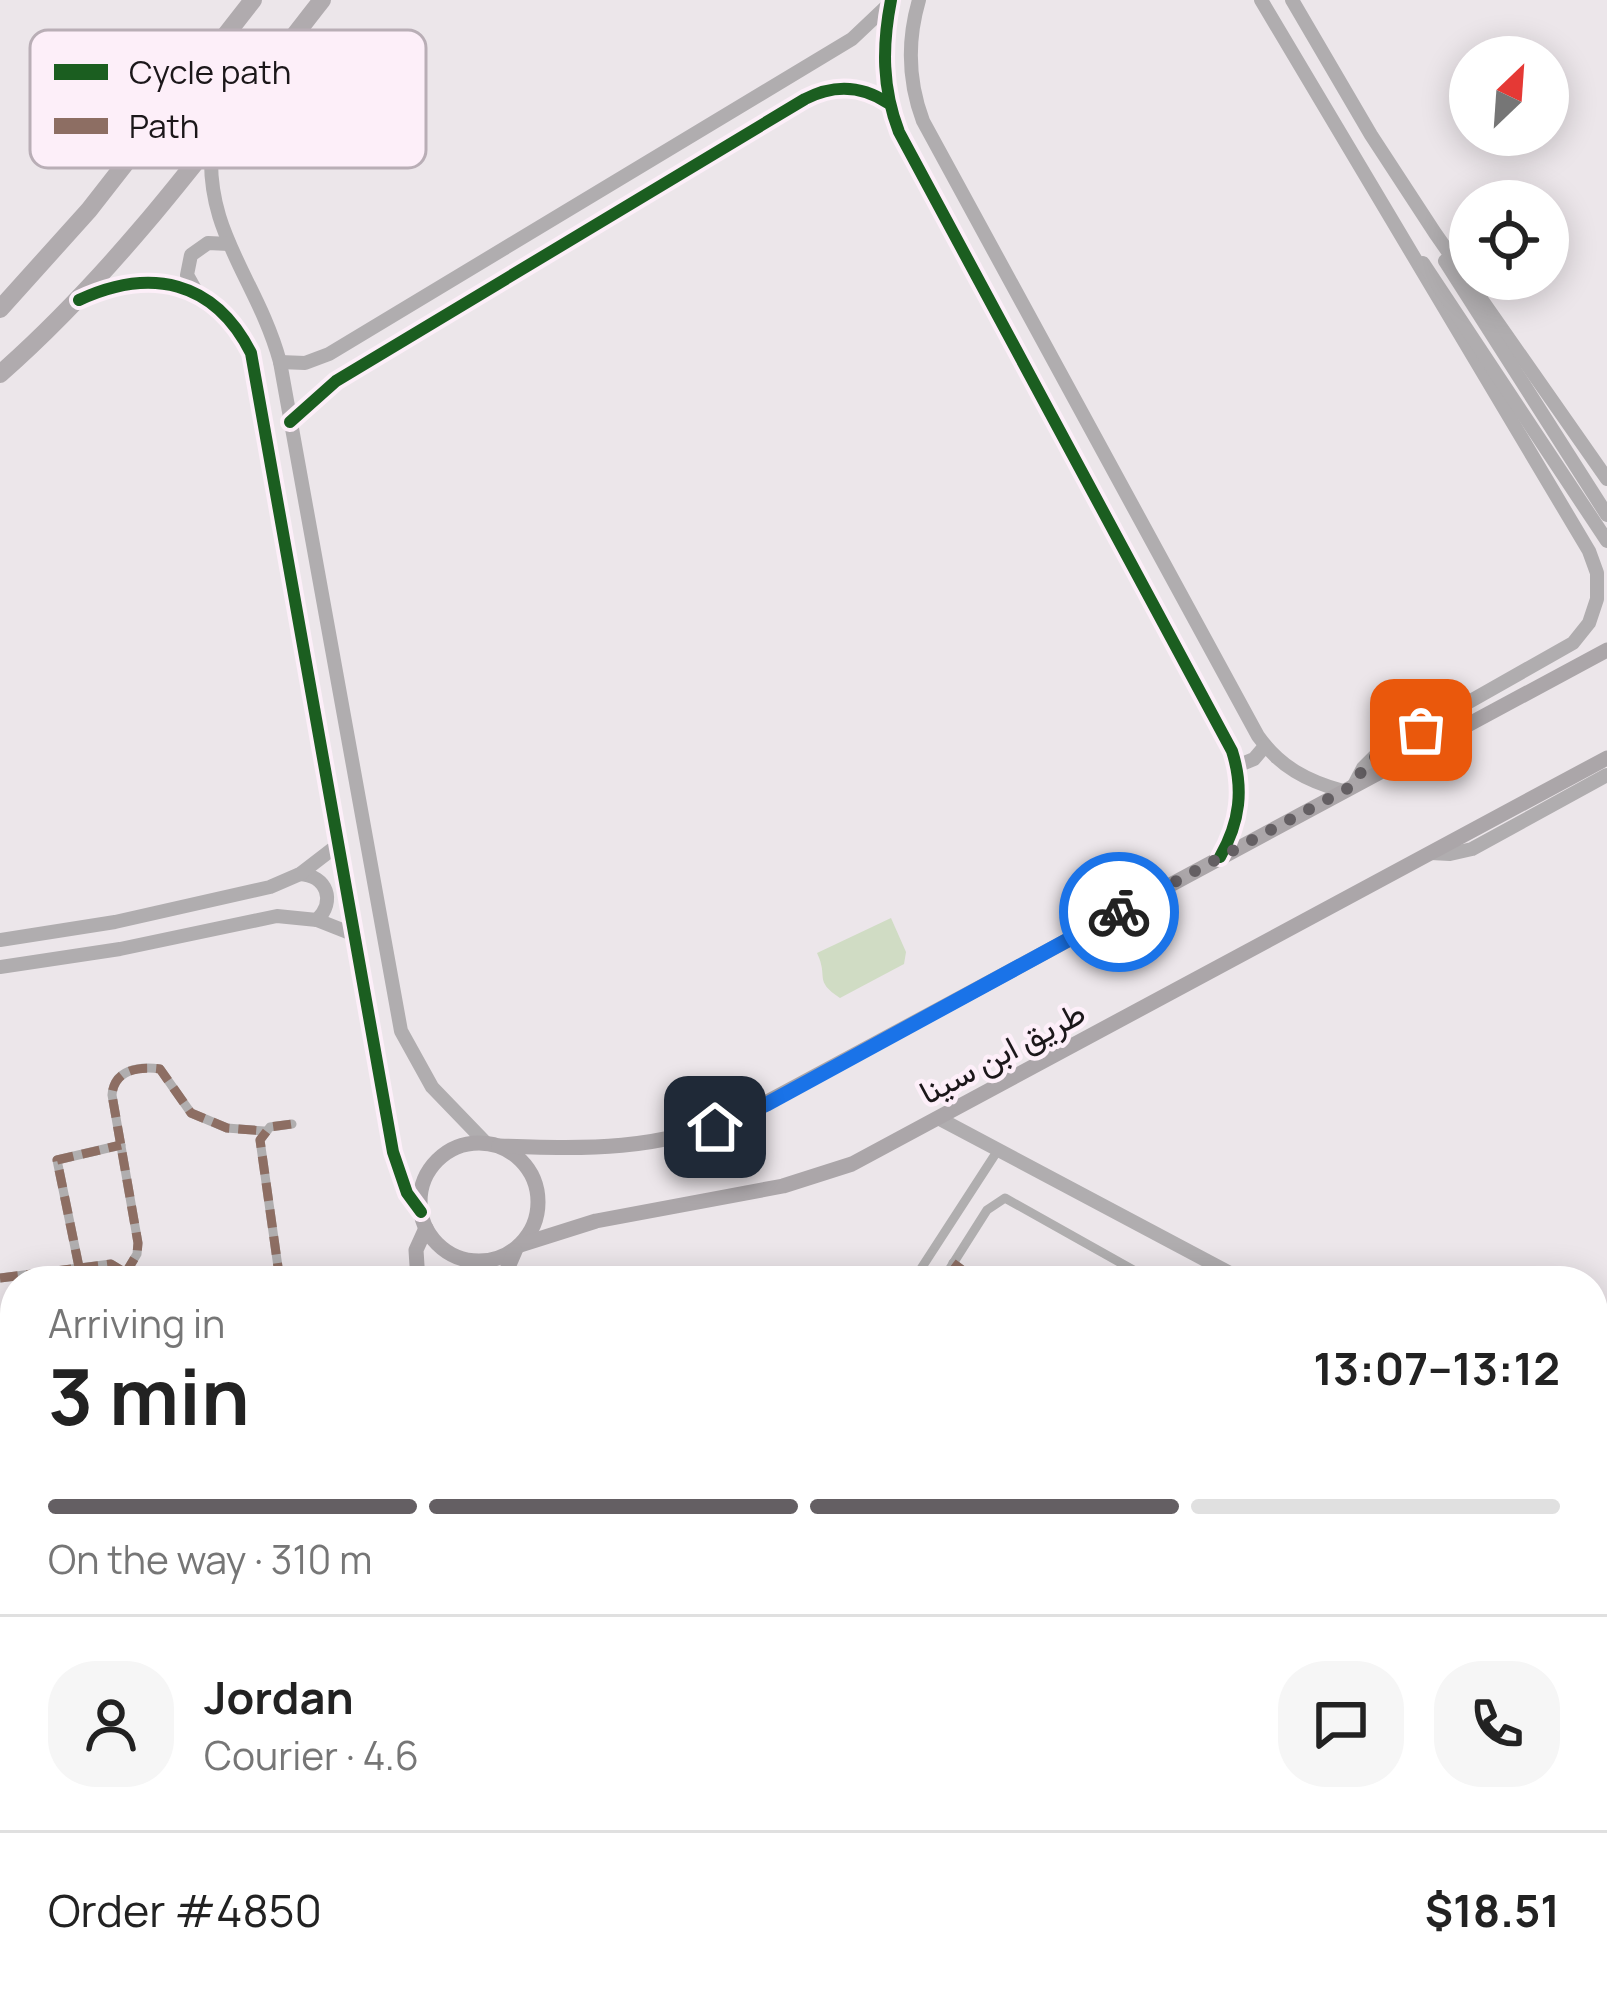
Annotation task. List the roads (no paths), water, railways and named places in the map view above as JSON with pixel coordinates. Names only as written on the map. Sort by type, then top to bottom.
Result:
[{"type":"highway","points":[[230,30],[253,0]]},
{"type":"highway","points":[[298,30],[322,0]]},
{"type":"highway","points":[[0,309],[122,168]]},
{"type":"highway","points":[[0,374],[79,300],[189,168]]},
{"type":"main road","name":"طريق ابن سينا","points":[[492,1144],[613,1149],[663,1142],[715,1127],[767,1104],[1607,650]]},
{"type":"main road","name":"طريق ابن سينا","points":[[518,1248],[596,1221],[811,1179],[852,1164],[1607,758]]},
{"type":"main road","points":[[417,1266],[422,1185],[436,1161],[458,1146],[492,1144],[527,1166],[539,1198],[538,1216],[509,1266]]},
{"type":"main road","points":[[423,1220],[445,1250],[458,1258],[488,1261],[518,1248]]},
{"type":"street","points":[[919,0],[912,30],[911,76],[923,121],[1265,746],[1299,776],[1349,788],[1377,754],[1573,643],[1594,611],[1602,577],[1261,0]]},
{"type":"street","points":[[1292,0],[1435,233],[1607,479]]},
{"type":"street","points":[[280,362],[305,363],[328,354],[862,31],[891,1]]},
{"type":"street","points":[[891,1],[884,52],[888,104],[899,132],[1237,766],[1240,804],[1220,856]]},
{"type":"street","points":[[807,65],[816,74],[816,93]]},
{"type":"street","points":[[290,422],[335,382],[816,93],[854,88],[888,104]]},
{"type":"street","points":[[212,168],[212,195],[229,244],[260,301],[280,362],[401,1031],[432,1087],[492,1144]]},
{"type":"street","points":[[1435,233],[1457,283],[1607,514]]},
{"type":"street","points":[[197,293],[187,275],[191,255],[208,242],[229,244]]},
{"type":"street","points":[[1402,243],[1443,289],[1607,541]]},
{"type":"street","points":[[79,300],[117,284],[158,282],[197,293],[242,335],[256,373],[393,1152],[407,1193],[423,1220]]},
{"type":"street","points":[[328,354],[325,369],[335,382]]},
{"type":"street","points":[[1237,766],[1254,759],[1265,746]]},
{"type":"street","points":[[1431,853],[1472,849],[1607,775]]},
{"type":"street","points":[[0,940],[183,908],[271,887],[300,874],[338,844]]},
{"type":"street","points":[[300,874],[316,878],[327,890],[327,907],[317,920]]},
{"type":"street","points":[[0,967],[120,949],[257,918],[317,920],[355,934]]},
{"type":"street","points":[[132,1266],[138,1244],[112,1096],[115,1081],[125,1072],[154,1067],[166,1074],[183,1106],[202,1120],[241,1131],[292,1124]]},
{"type":"street","points":[[940,1119],[1217,1266]]},
{"type":"street","points":[[264,1131],[259,1153],[278,1266]]},
{"type":"street","points":[[79,1266],[57,1160],[121,1145]]},
{"type":"street","points":[[923,1266],[998,1150]]},
{"type":"street","points":[[951,1266],[987,1210],[1005,1198],[1126,1266]]},
{"type":"street","points":[[953,1263],[957,1266]]},
{"type":"street","points":[[90,1266],[111,1264]]}]
